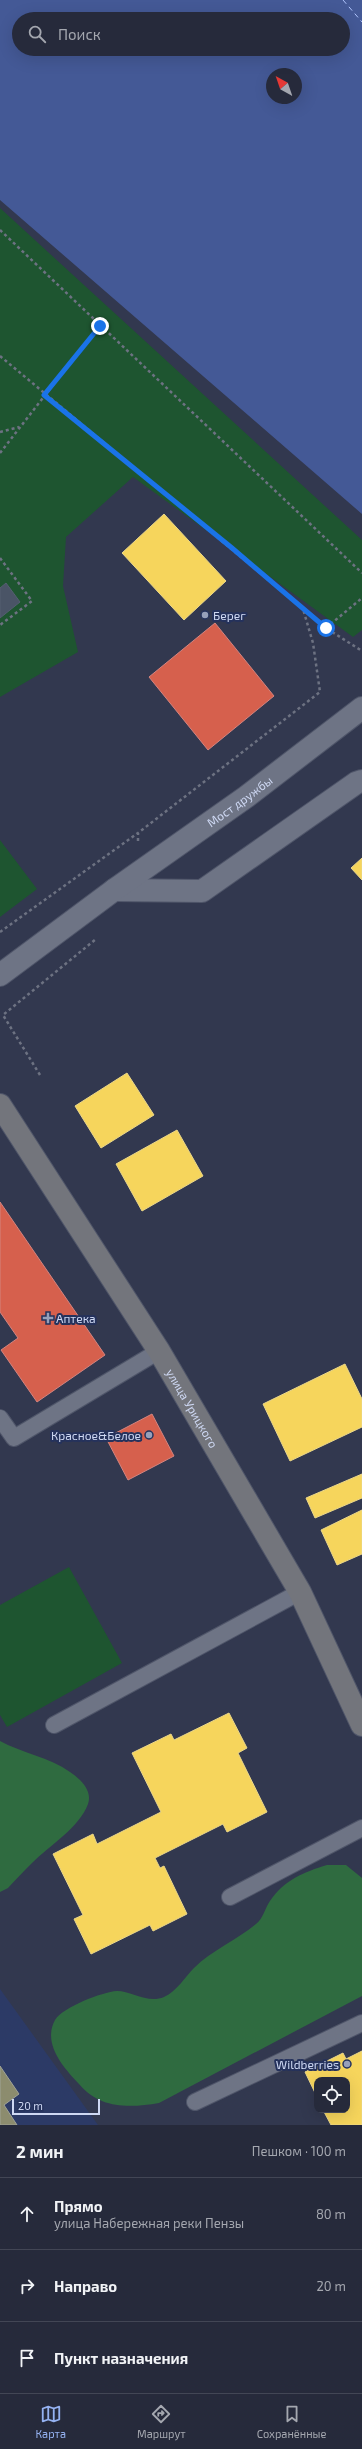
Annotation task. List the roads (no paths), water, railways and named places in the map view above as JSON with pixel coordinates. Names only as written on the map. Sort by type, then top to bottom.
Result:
[{"type":"main road","name":"улица Урицкого","points":[[0,1105],[159,1351],[300,1592],[362,1725]]},
{"type":"street","name":"Мост дружбы","points":[[0,975],[78,916],[246,797],[362,708]]},
{"type":"street","points":[[114,890],[202,891],[356,783],[362,781]]},
{"type":"lane","points":[[0,1418],[14,1438],[159,1351]]},
{"type":"lane","points":[[54,1725],[300,1592]]},
{"type":"lane","points":[[230,1898],[362,1828]]},
{"type":"lane","points":[[195,2102],[362,2023]]},
{"type":"place","name":"Берег","points":[[205,615]]},
{"type":"place","name":"Аптека","points":[[48,1318]]},
{"type":"place","name":"Красное&Белое","points":[[149,1435]]},
{"type":"place","name":"Wildberries","points":[[347,2064]]}]
